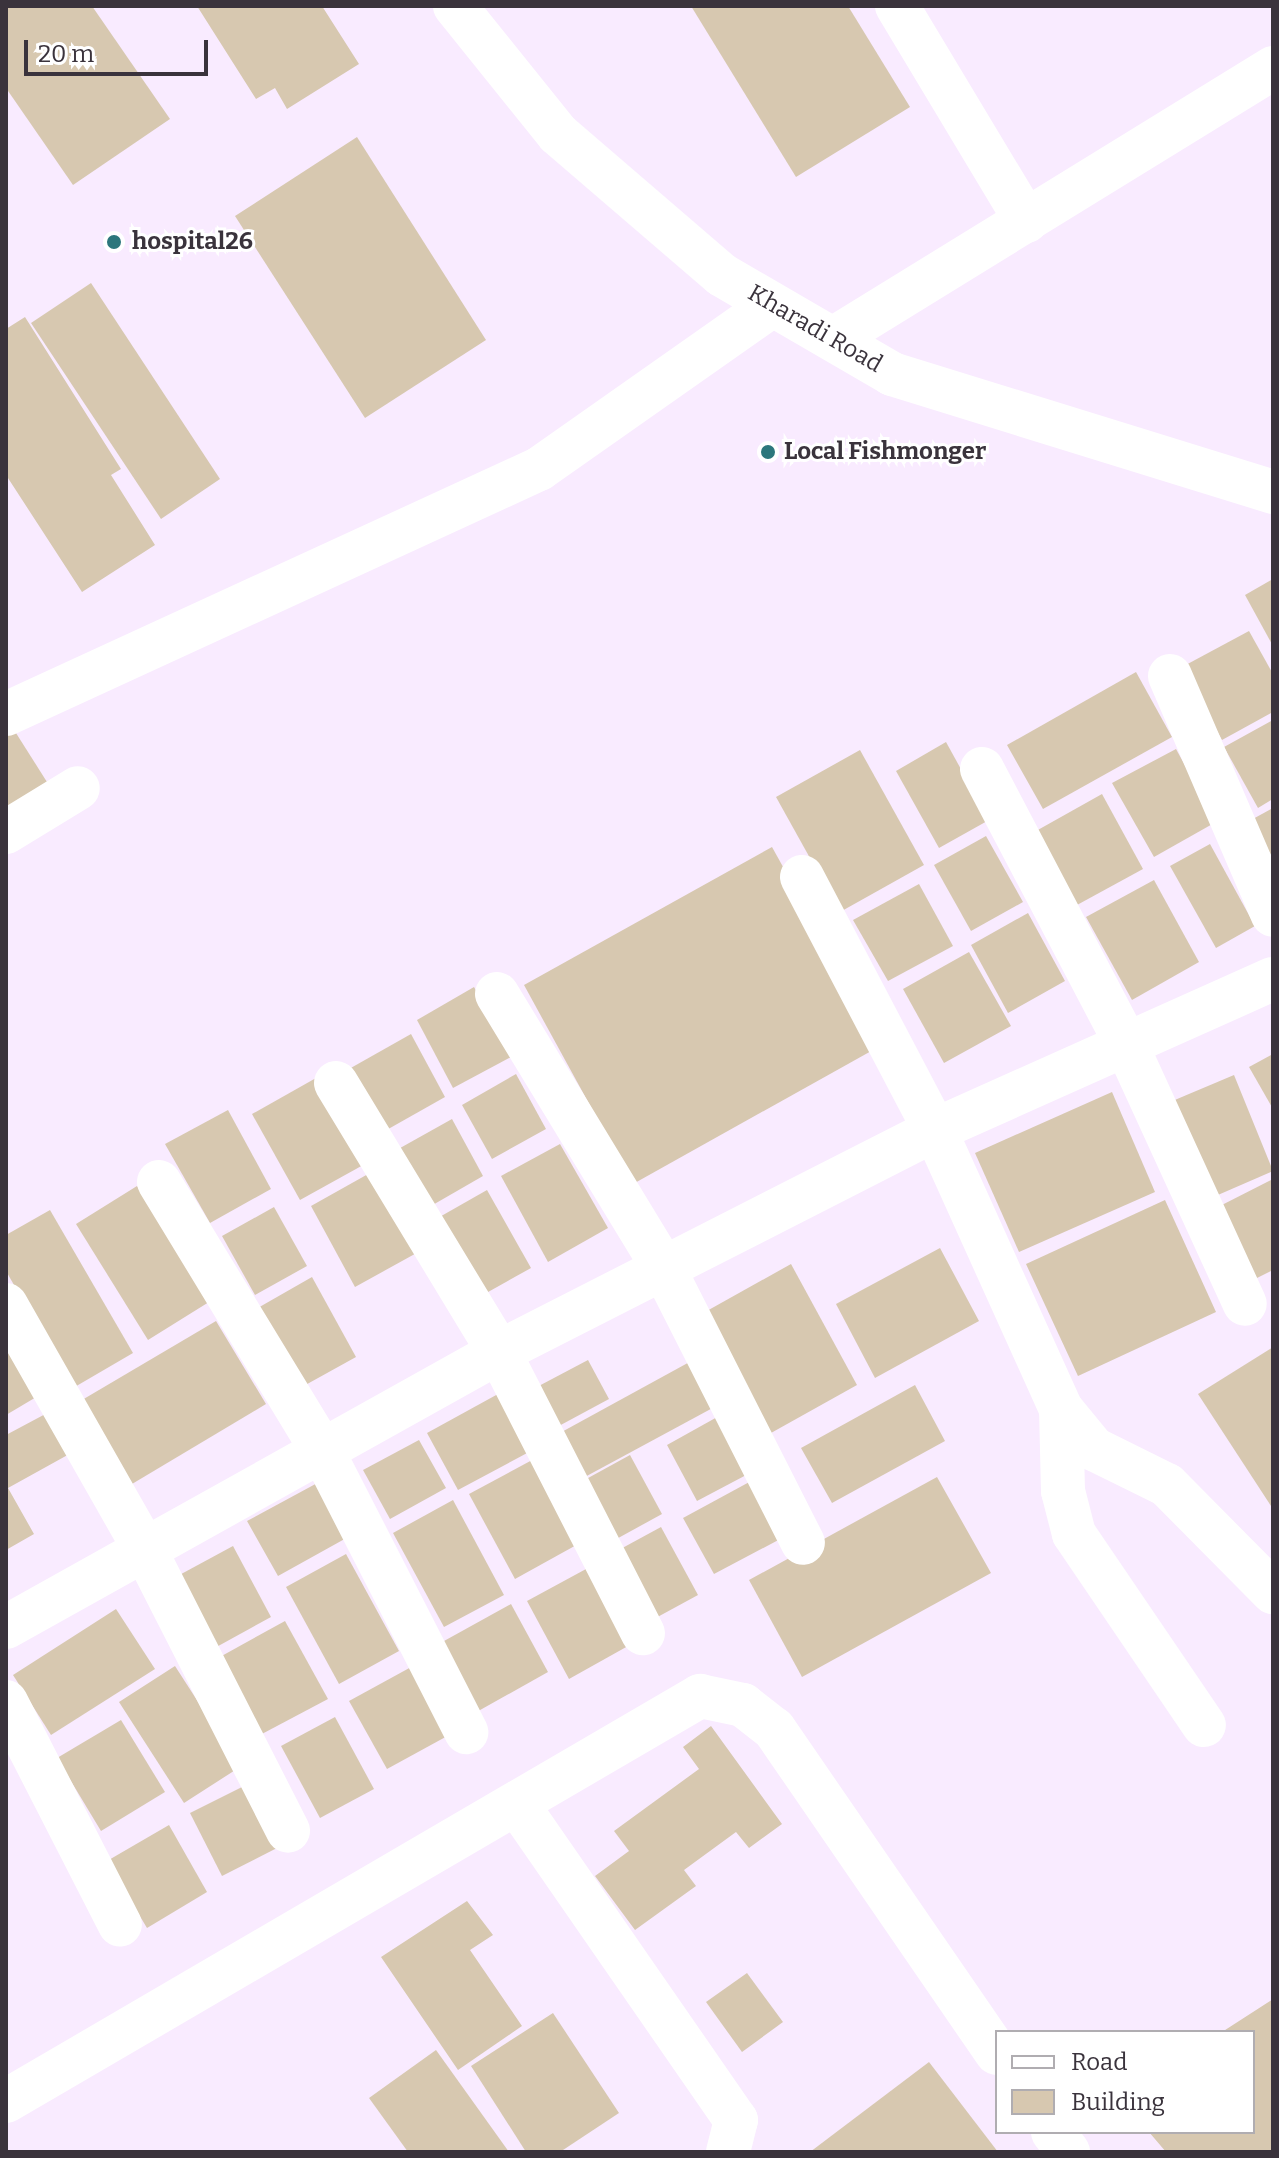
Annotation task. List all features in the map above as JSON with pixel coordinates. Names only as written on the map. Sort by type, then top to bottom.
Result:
[{"type":"street","name":"Kharadi Road","points":[[455,6],[558,134],[722,275],[772,305],[892,374],[1273,492]]},
{"type":"street","points":[[897,6],[1026,221]]},
{"type":"street","points":[[833,339],[1273,68]]},
{"type":"street","points":[[6,714],[539,469],[772,305]]},
{"type":"street","points":[[1170,676],[1273,915]]},
{"type":"street","points":[[982,769],[1124,1040],[1245,1304]]},
{"type":"street","points":[[6,832],[78,788]]},
{"type":"street","points":[[802,877],[935,1130],[1061,1409],[1094,1449],[1167,1485],[1273,1592]]},
{"type":"street","points":[[6,1627],[499,1352],[935,1130],[1124,1040],[1273,979]]},
{"type":"street","points":[[497,994],[664,1269],[803,1543]]},
{"type":"street","points":[[336,1083],[499,1352],[643,1633]]},
{"type":"street","points":[[159,1182],[322,1450],[466,1732]]},
{"type":"street","points":[[6,1305],[145,1550],[288,1831]]},
{"type":"street","points":[[1061,1409],[1063,1491],[1074,1534],[1204,1725]]},
{"type":"street","points":[[6,2101],[519,1807],[700,1696],[743,1705],[774,1729],[995,2050]]},
{"type":"street","points":[[6,1702],[120,1925]]},
{"type":"street","points":[[519,1807],[736,2120],[728,2152]]},
{"type":"street","points":[[1054,2134],[1068,2152]]},
{"type":"building","points":[[6,6],[92,6],[170,119],[73,185],[6,88]]},
{"type":"building","points":[[197,6],[322,6],[359,64],[287,109],[275,88],[256,99]]},
{"type":"building","points":[[691,6],[848,6],[910,107],[796,177]]},
{"type":"building","points":[[357,137],[486,340],[365,418],[235,216]]},
{"type":"building","points":[[91,283],[220,479],[161,519],[31,323]]},
{"type":"building","points":[[25,317],[121,469],[111,475],[155,545],[82,592],[6,475],[6,329]]},
{"type":"building","points":[[1273,579],[1273,646],[1245,595]]},
{"type":"building","points":[[1249,631],[1273,674],[1273,712],[1222,740],[1182,667]]},
{"type":"building","points":[[1136,672],[1172,737],[1043,809],[1007,745]]},
{"type":"building","points":[[1273,720],[1273,799],[1258,808],[1224,747]]},
{"type":"building","points":[[9,722],[47,782],[6,808],[6,723]]},
{"type":"building","points":[[946,742],[989,820],[939,848],[896,771]]},
{"type":"building","points":[[1176,749],[1216,822],[1154,857],[1112,783]]},
{"type":"building","points":[[860,750],[924,865],[840,912],[776,797]]},
{"type":"building","points":[[1102,794],[1143,869],[1077,905],[1036,831]]},
{"type":"building","points":[[1273,808],[1273,859],[1251,820]]},
{"type":"building","points":[[986,836],[1023,902],[971,931],[934,865]]},
{"type":"building","points":[[1210,844],[1255,926],[1216,948],[1170,866]]},
{"type":"building","points":[[772,847],[882,1045],[633,1184],[524,985]]},
{"type":"building","points":[[1154,880],[1199,962],[1132,1000],[1086,917]]},
{"type":"building","points":[[919,884],[953,946],[888,981],[853,920]]},
{"type":"building","points":[[1028,913],[1065,981],[1008,1013],[971,945]]},
{"type":"building","points":[[969,952],[1011,1026],[944,1063],[903,989]]},
{"type":"building","points":[[474,987],[513,1056],[453,1088],[417,1020]]},
{"type":"building","points":[[411,1034],[445,1097],[383,1132],[349,1069]]},
{"type":"building","points":[[1273,1054],[1273,1109],[1249,1067]]},
{"type":"building","points":[[516,1074],[546,1129],[492,1159],[462,1105]]},
{"type":"building","points":[[1234,1075],[1273,1171],[1211,1198],[1170,1102]]},
{"type":"building","points":[[316,1078],[365,1164],[300,1200],[252,1114]]},
{"type":"building","points":[[1112,1092],[1155,1192],[1019,1252],[975,1153]]},
{"type":"building","points":[[228,1110],[271,1189],[210,1223],[165,1144]]},
{"type":"building","points":[[452,1119],[483,1176],[424,1210],[393,1152]]},
{"type":"building","points":[[560,1144],[608,1228],[548,1262],[501,1176]]},
{"type":"building","points":[[377,1169],[422,1250],[355,1287],[311,1206]]},
{"type":"building","points":[[1273,1179],[1273,1270],[1251,1281],[1214,1209]]},
{"type":"building","points":[[137,1186],[209,1302],[148,1340],[76,1224]]},
{"type":"building","points":[[487,1190],[531,1268],[472,1301],[429,1223]]},
{"type":"building","points":[[1165,1200],[1216,1312],[1078,1376],[1026,1264]]},
{"type":"building","points":[[274,1207],[307,1266],[255,1295],[222,1236]]},
{"type":"building","points":[[50,1210],[133,1353],[73,1388],[6,1271],[6,1235]]},
{"type":"building","points":[[940,1248],[979,1321],[875,1378],[836,1304]]},
{"type":"building","points":[[791,1264],[857,1385],[771,1433],[705,1312]]},
{"type":"building","points":[[312,1277],[356,1357],[300,1388],[256,1309]]},
{"type":"building","points":[[216,1321],[266,1404],[132,1484],[82,1400]]},
{"type":"building","points":[[6,1341],[38,1396],[6,1415]]},
{"type":"building","points":[[1273,1347],[1273,1509],[1198,1394]]},
{"type":"building","points":[[695,1359],[720,1404],[583,1478],[558,1434]]},
{"type":"building","points":[[588,1360],[609,1399],[557,1427],[535,1388]]},
{"type":"building","points":[[915,1385],[945,1441],[832,1503],[801,1448]]},
{"type":"building","points":[[498,1394],[529,1452],[458,1490],[427,1433]]},
{"type":"building","points":[[51,1411],[73,1452],[8,1488],[34,1534],[6,1550],[6,1435]]},
{"type":"building","points":[[719,1416],[750,1473],[697,1501],[667,1445]]},
{"type":"building","points":[[419,1440],[446,1488],[390,1519],[363,1470]]},
{"type":"building","points":[[630,1455],[662,1514],[611,1542],[579,1483]]},
{"type":"building","points":[[534,1459],[580,1543],[515,1579],[469,1494]]},
{"type":"building","points":[[937,1477],[991,1573],[802,1677],[749,1580]]},
{"type":"building","points":[[753,1480],[784,1537],[714,1574],[683,1518]]},
{"type":"building","points":[[321,1481],[350,1536],[278,1576],[247,1521]]},
{"type":"building","points":[[453,1500],[504,1595],[444,1627],[393,1533]]},
{"type":"building","points":[[661,1527],[698,1595],[652,1620],[615,1552]]},
{"type":"building","points":[[233,1546],[271,1617],[211,1650],[172,1579]]},
{"type":"building","points":[[346,1554],[399,1651],[339,1684],[286,1587]]},
{"type":"building","points":[[586,1569],[628,1646],[569,1679],[527,1601]]},
{"type":"building","points":[[511,1604],[548,1672],[473,1714],[435,1646]]},
{"type":"building","points":[[116,1609],[155,1669],[51,1735],[13,1675]]},
{"type":"building","points":[[285,1621],[328,1699],[260,1735],[218,1658]]},
{"type":"building","points":[[175,1666],[240,1767],[184,1803],[119,1702]]},
{"type":"building","points":[[413,1666],[451,1734],[387,1769],[349,1701]]},
{"type":"building","points":[[335,1717],[374,1789],[320,1818],[281,1746]]},
{"type":"building","points":[[121,1720],[165,1792],[101,1831],[57,1758]]},
{"type":"building","points":[[711,1726],[782,1824],[749,1848],[736,1832],[684,1870],[696,1886],[635,1930],[595,1876],[629,1851],[614,1831],[699,1769],[683,1747]]},
{"type":"building","points":[[246,1785],[277,1848],[222,1876],[190,1813]]},
{"type":"building","points":[[169,1825],[207,1892],[147,1928],[107,1861]]},
{"type":"building","points":[[467,1901],[493,1935],[470,1950],[522,2026],[458,2070],[381,1957]]},
{"type":"building","points":[[747,1973],[783,2022],[742,2052],[706,2002]]},
{"type":"building","points":[[1273,1999],[1273,2152],[1166,2152],[1151,2134],[1255,2134],[1255,2030],[1225,2030]]},
{"type":"building","points":[[553,2013],[619,2113],[560,2152],[526,2152],[471,2066]]},
{"type":"building","points":[[436,2050],[509,2152],[408,2152],[369,2098]]},
{"type":"building","points":[[929,2062],[998,2152],[810,2152]]},
{"type":"place","name":"hospital26","points":[[114,242]]},
{"type":"place","name":"Local Fishmonger","points":[[768,452]]}]
